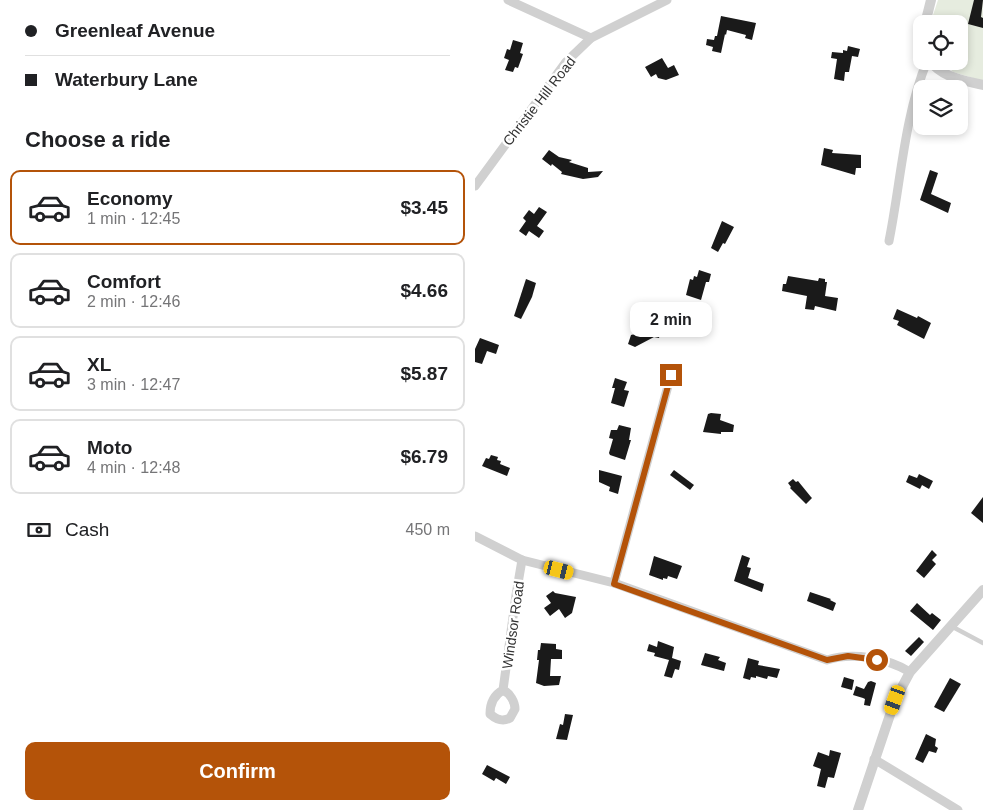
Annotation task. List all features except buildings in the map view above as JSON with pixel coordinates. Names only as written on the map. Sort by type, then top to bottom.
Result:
[{"type":"street","points":[[508,0],[591,38]]},
{"type":"street","name":"Christie Hill Road","points":[[475,186],[565,62],[591,38],[667,0]]},
{"type":"street","points":[[927,15],[931,0]]},
{"type":"street","points":[[889,241],[912,106],[919,79],[924,70]]},
{"type":"street","points":[[938,70],[951,77],[983,85]]},
{"type":"street","points":[[614,584],[671,375]]},
{"type":"street","points":[[475,536],[522,560],[614,584],[827,660],[843,657],[869,658],[897,664],[909,672]]},
{"type":"street","name":"Windsor Road","points":[[503,690],[522,560]]},
{"type":"street","points":[[858,810],[895,700],[909,672],[983,590]]},
{"type":"street","points":[[874,758],[958,810]]},
{"type":"lane","points":[[951,626],[983,643]]},
{"type":"shaded area","points":[[938,0],[983,0],[983,81],[951,70],[968,70],[968,15],[933,15]]},
{"type":"route","points":[[671,375],[614,584],[787,644],[827,660],[848,656],[877,660]]}]
